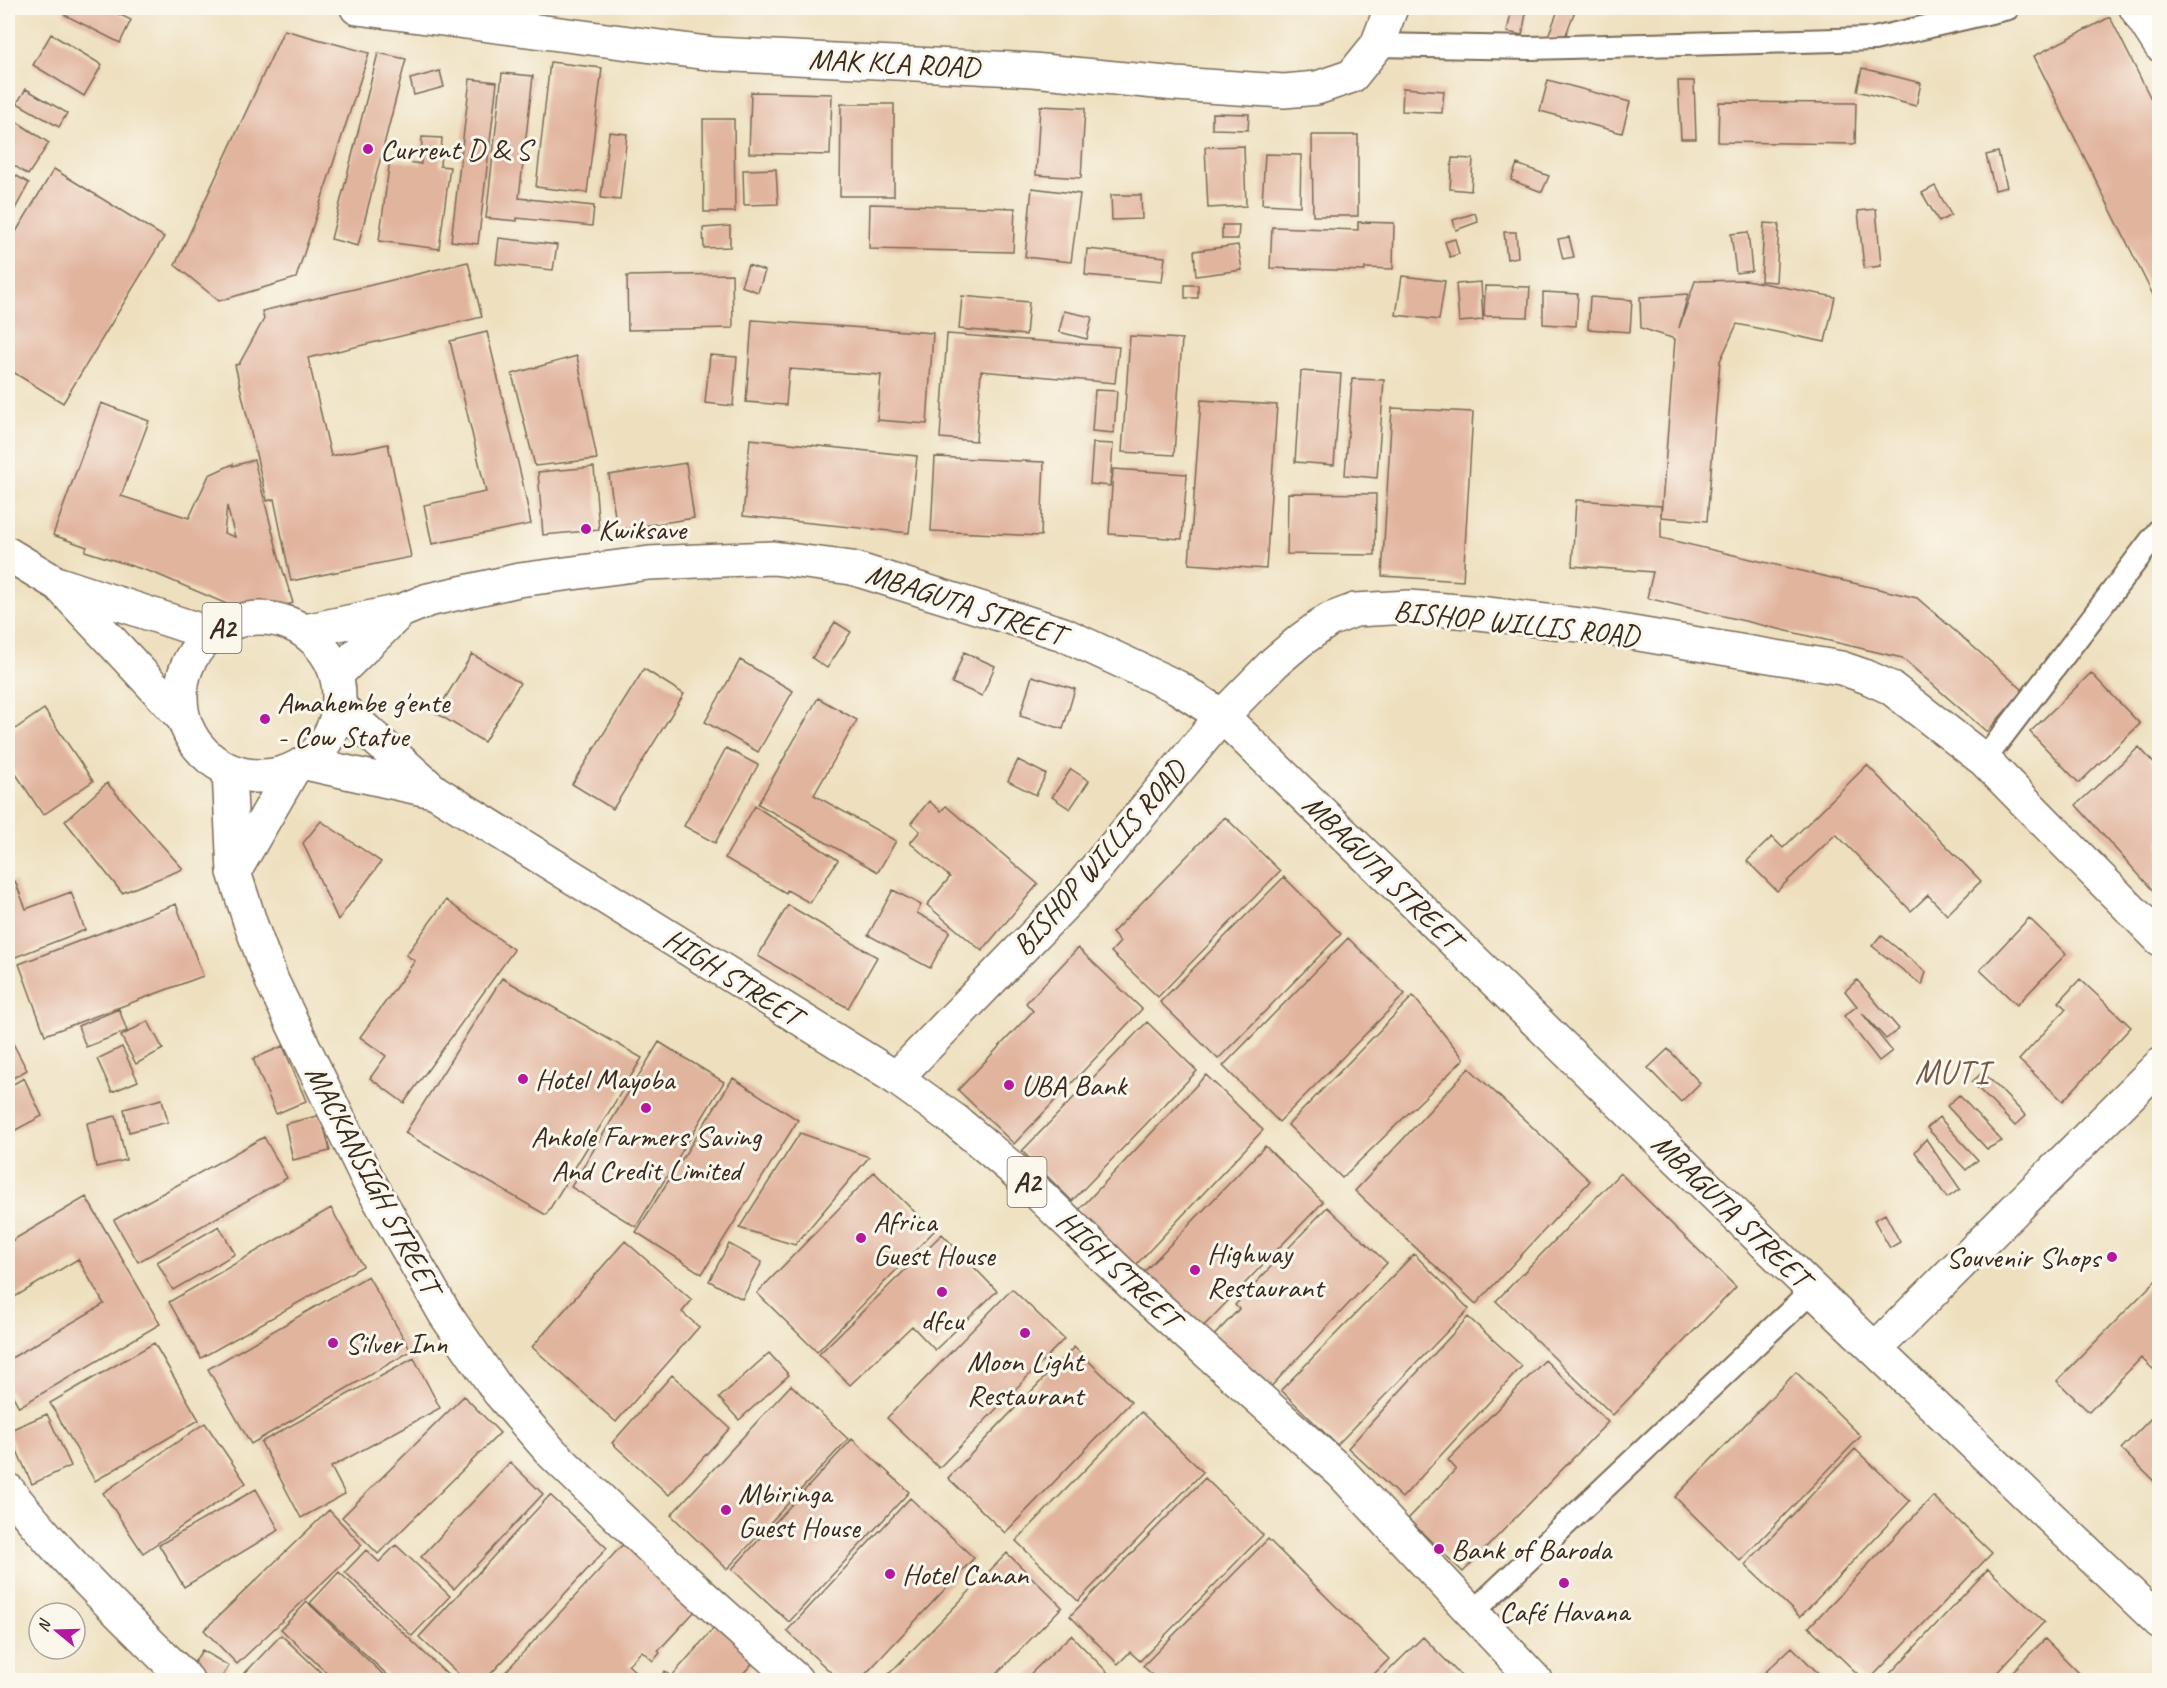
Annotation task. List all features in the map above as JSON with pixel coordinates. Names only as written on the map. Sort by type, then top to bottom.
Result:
[{"type":"street","name":"MAK KLA ROAD","points":[[357,8],[715,54],[1033,70],[1176,84],[1284,91],[1317,88],[1352,76],[1377,45],[1390,8]]},
{"type":"street","points":[[2136,8],[2160,45]]},
{"type":"street","name":"A2","points":[[8,554],[56,583],[211,634]]},
{"type":"street","name":"MBAGUTA STREET","points":[[305,631],[400,611],[428,600],[519,579],[649,563],[773,558],[852,568],[1062,634],[1177,687],[1222,716],[1813,1290],[2160,1622]]},
{"type":"street","name":"A2","points":[[56,583],[183,718]]},
{"type":"street","name":"BISHOP WILLIS ROAD","points":[[896,1078],[1078,890],[1222,716],[1275,662],[1329,620],[1355,610],[1409,607],[1597,627],[1841,668],[1867,677],[1891,688],[1984,760],[2160,939]]},
{"type":"street","name":"MBAGUTA STREET","points":[[337,674],[400,611]]},
{"type":"street","name":"A2","points":[[258,617],[283,620],[305,631],[325,649],[337,674],[340,707],[328,739],[299,767],[261,778],[229,771],[213,762],[189,735],[183,718],[181,687],[191,658],[211,634],[233,622],[258,617]]},
{"type":"street","name":"HIGH STREET","points":[[340,707],[434,791],[896,1078],[957,1122],[1015,1171],[1136,1288],[1341,1472],[1535,1680]]},
{"type":"street","points":[[234,872],[299,767]]},
{"type":"street","name":"HIGH STREET","points":[[299,767],[434,791]]},
{"type":"street","name":"MACKANSIGH STREET","points":[[229,771],[234,872],[272,981],[368,1180],[445,1314],[499,1392],[552,1453],[677,1573],[796,1680]]},
{"type":"street","points":[[1875,1349],[2160,1065]]},
{"type":"street","points":[[8,1490],[37,1527],[94,1589],[187,1680]]},
{"type":"lane","points":[[1377,45],[1530,48],[1874,39],[2008,8]]},
{"type":"lane","points":[[1984,760],[2160,529]]},
{"type":"lane","points":[[1471,1614],[1813,1290]]},
{"type":"building","points":[[66,8],[106,8],[131,20],[120,43],[63,14]]},
{"type":"building","points":[[1512,8],[1527,8],[1522,35],[1507,32]]},
{"type":"building","points":[[1559,8],[1576,8],[1563,42],[1548,36]]},
{"type":"building","points":[[2110,17],[2160,117],[2160,309],[2034,56]]},
{"type":"building","points":[[284,30],[369,53],[296,278],[219,301],[175,265]]},
{"type":"building","points":[[51,34],[102,65],[84,96],[33,65]]},
{"type":"building","name":"Current D & S","points":[[378,53],[406,59],[358,246],[331,239]]},
{"type":"building","points":[[550,62],[602,68],[587,193],[536,187]]},
{"type":"building","points":[[1862,68],[1921,83],[1916,106],[1857,91]]},
{"type":"building","points":[[440,71],[444,87],[414,95],[410,79]]},
{"type":"building","points":[[502,73],[533,76],[519,198],[594,206],[592,226],[517,218],[517,221],[486,218]]},
{"type":"building","points":[[470,79],[497,82],[478,244],[451,241]]},
{"type":"building","points":[[1548,80],[1630,102],[1622,133],[1540,111]]},
{"type":"building","points":[[1678,81],[1694,81],[1696,139],[1681,139]]},
{"type":"building","points":[[1403,88],[1444,91],[1442,113],[1402,111]]},
{"type":"building","points":[[26,89],[67,113],[59,127],[17,103]]},
{"type":"building","points":[[751,92],[832,94],[830,155],[749,153]]},
{"type":"building","points":[[1719,102],[1856,103],[1855,144],[1718,142]]},
{"type":"building","points":[[841,104],[894,104],[894,196],[840,196]]},
{"type":"building","points":[[1040,106],[1085,108],[1081,178],[1036,175]]},
{"type":"building","points":[[1212,113],[1249,114],[1248,130],[1212,129]]},
{"type":"building","points":[[8,116],[49,143],[28,175],[8,161]]},
{"type":"building","points":[[703,119],[734,119],[735,212],[704,212]]},
{"type":"building","points":[[609,132],[627,134],[620,200],[601,198]]},
{"type":"building","points":[[1312,135],[1358,135],[1358,216],[1313,216]]},
{"type":"building","points":[[422,137],[442,138],[440,166],[450,167],[439,249],[379,241],[390,159],[421,164]]},
{"type":"building","points":[[1244,146],[1246,206],[1208,208],[1205,147]]},
{"type":"building","points":[[1998,152],[2007,187],[1995,190],[1986,155]]},
{"type":"building","points":[[1265,154],[1301,155],[1300,206],[1262,204]]},
{"type":"building","points":[[1452,158],[1473,159],[1471,191],[1450,189]]},
{"type":"building","points":[[1517,164],[1549,176],[1542,192],[1511,180]]},
{"type":"building","points":[[54,169],[164,237],[63,403],[8,369],[8,245]]},
{"type":"building","points":[[776,169],[778,204],[744,205],[743,170]]},
{"type":"building","points":[[8,171],[29,183],[8,222]]},
{"type":"building","points":[[1935,186],[1951,215],[1939,222],[1922,193]]},
{"type":"building","points":[[1032,188],[1080,194],[1071,262],[1025,257]]},
{"type":"building","points":[[1111,195],[1141,195],[1142,219],[1112,220]]},
{"type":"building","points":[[870,204],[1015,208],[1013,252],[869,249]]},
{"type":"building","points":[[1876,209],[1881,266],[1864,268],[1858,211]]},
{"type":"building","points":[[1475,213],[1478,222],[1456,230],[1453,220]]},
{"type":"building","points":[[1358,222],[1394,223],[1393,269],[1365,268],[1365,271],[1270,268],[1272,227],[1358,230]]},
{"type":"building","points":[[1764,223],[1779,224],[1776,282],[1761,281]]},
{"type":"building","points":[[1222,225],[1239,225],[1238,239],[1222,239]]},
{"type":"building","points":[[730,226],[730,247],[704,248],[703,228]]},
{"type":"building","points":[[1504,232],[1516,232],[1518,257],[1507,259]]},
{"type":"building","points":[[1748,232],[1752,271],[1736,273],[1731,234]]},
{"type":"building","points":[[1569,237],[1574,257],[1563,259],[1558,239]]},
{"type":"building","points":[[499,238],[557,245],[553,270],[496,264]]},
{"type":"building","points":[[1455,239],[1459,254],[1450,257],[1445,242]]},
{"type":"building","points":[[1238,245],[1242,270],[1196,276],[1194,251]]},
{"type":"building","points":[[1087,249],[1165,257],[1162,282],[1085,275]]},
{"type":"building","points":[[468,262],[482,317],[308,358],[331,456],[388,444],[411,557],[291,581],[274,499],[267,501],[235,365],[239,364],[264,319],[262,311]]},
{"type":"building","points":[[748,265],[765,271],[758,292],[741,286]]},
{"type":"building","points":[[732,274],[733,328],[628,330],[627,276]]},
{"type":"building","points":[[1402,276],[1445,281],[1439,320],[1396,315]]},
{"type":"building","points":[[1746,280],[1835,297],[1825,342],[1737,324],[1720,361],[1707,521],[1661,517],[1675,339],[1641,328],[1640,297],[1688,294],[1679,328],[1695,281]]},
{"type":"building","points":[[1481,282],[1483,320],[1459,322],[1456,284]]},
{"type":"building","points":[[1185,285],[1198,285],[1198,298],[1185,298]]},
{"type":"building","points":[[1485,286],[1530,287],[1528,317],[1484,316]]},
{"type":"building","points":[[1543,292],[1578,294],[1576,326],[1543,324]]},
{"type":"building","points":[[962,296],[1029,302],[1026,335],[959,329]]},
{"type":"building","points":[[1590,297],[1632,300],[1630,332],[1588,329]]},
{"type":"building","points":[[1064,311],[1092,317],[1087,339],[1059,332]]},
{"type":"building","points":[[752,320],[933,333],[927,424],[877,420],[881,375],[789,369],[786,405],[746,402]]},
{"type":"building","points":[[487,332],[531,524],[432,544],[424,505],[486,492],[450,341]]},
{"type":"building","points":[[947,334],[1119,347],[1115,383],[981,371],[976,441],[940,438]]},
{"type":"building","points":[[1130,336],[1182,339],[1174,455],[1122,452]]},
{"type":"building","points":[[710,355],[737,357],[733,406],[705,403]]},
{"type":"building","points":[[577,356],[597,459],[535,466],[512,374]]},
{"type":"building","points":[[1301,371],[1341,374],[1334,465],[1295,462]]},
{"type":"building","points":[[1352,379],[1384,380],[1377,478],[1345,475]]},
{"type":"building","points":[[1095,390],[1117,391],[1114,433],[1092,431]]},
{"type":"building","points":[[1201,400],[1277,405],[1266,569],[1189,564]]},
{"type":"building","points":[[101,403],[149,421],[121,496],[189,518],[209,475],[233,464],[233,466],[254,460],[293,603],[249,617],[248,613],[154,573],[85,551],[87,547],[53,535]],"holes":[[[227,506],[235,537],[224,533]]]},
{"type":"building","points":[[1392,408],[1473,412],[1463,581],[1382,576]]},
{"type":"building","points":[[750,439],[917,456],[909,533],[743,516]]},
{"type":"building","points":[[1093,443],[1113,444],[1110,486],[1090,484]]},
{"type":"building","points":[[935,457],[1044,462],[1041,536],[931,531]]},
{"type":"building","points":[[686,463],[694,518],[617,530],[609,475]]},
{"type":"building","points":[[594,467],[599,530],[543,535],[538,472]]},
{"type":"building","points":[[1113,469],[1187,474],[1182,539],[1109,534]]},
{"type":"building","points":[[1288,493],[1376,494],[1375,555],[1287,554]]},
{"type":"building","points":[[1576,500],[1661,506],[1661,538],[1917,598],[2023,690],[1987,732],[1902,658],[1647,598],[1653,572],[1572,566]]},
{"type":"building","points":[[835,622],[851,632],[827,668],[812,658]]},
{"type":"building","points":[[964,652],[995,666],[982,696],[952,683]]},
{"type":"building","points":[[472,654],[520,683],[484,742],[436,713]]},
{"type":"building","points":[[740,660],[793,691],[758,752],[705,722]]},
{"type":"building","points":[[644,669],[684,694],[613,809],[572,784]]},
{"type":"building","points":[[2091,673],[2140,724],[2079,783],[2030,732]]},
{"type":"building","points":[[1032,676],[1075,689],[1063,729],[1020,716]]},
{"type":"building","points":[[818,698],[857,720],[814,795],[896,841],[878,872],[758,804]]},
{"type":"building","points":[[44,709],[93,781],[43,815],[8,762],[8,734]]},
{"type":"building","points":[[2139,747],[2160,770],[2160,890],[2156,894],[2076,805]]},
{"type":"building","points":[[726,748],[758,765],[715,843],[684,826]]},
{"type":"building","points":[[1018,760],[1046,774],[1036,795],[1008,781]]},
{"type":"building","points":[[1867,765],[1981,881],[1947,915],[1928,895],[1911,911],[1836,834],[1777,891],[1747,861],[1772,837],[1783,848]]},
{"type":"building","points":[[1071,769],[1089,781],[1070,809],[1052,797]]},
{"type":"building","points":[[107,783],[183,869],[122,893],[65,821]]},
{"type":"building","points":[[929,801],[941,811],[946,806],[1038,884],[982,951],[927,905],[950,877],[910,843],[920,831],[911,823]]},
{"type":"building","points":[[755,806],[838,860],[810,903],[787,890],[786,893],[725,858]]},
{"type":"building","points":[[1225,817],[1280,871],[1158,997],[1111,952],[1120,942],[1112,933]]},
{"type":"building","points":[[321,821],[381,862],[338,920],[303,843]]},
{"type":"building","points":[[1284,877],[1341,934],[1218,1059],[1160,1002]]},
{"type":"building","points":[[15,881],[26,909],[71,892],[85,930],[8,960],[8,884]]},
{"type":"building","points":[[893,890],[921,905],[917,913],[950,931],[930,968],[868,935]]},
{"type":"building","points":[[446,900],[514,950],[404,1103],[370,1078],[386,1056],[360,1037],[415,961],[406,955]]},
{"type":"building","points":[[176,904],[203,976],[45,1035],[19,964]]},
{"type":"building","points":[[788,905],[877,957],[848,1008],[758,956]]},
{"type":"building","points":[[2029,918],[2066,954],[2017,1005],[1980,970]]},
{"type":"building","points":[[1881,935],[1926,972],[1922,985],[1872,946]]},
{"type":"building","points":[[1348,938],[1405,994],[1279,1122],[1223,1066]]},
{"type":"building","points":[[1078,948],[1142,1009],[1014,1144],[958,1090],[1033,1011],[1026,1003]]},
{"type":"building","points":[[502,978],[642,1058],[546,1215],[405,1133]]},
{"type":"building","points":[[2080,979],[2131,1027],[2063,1101],[2019,1060],[2066,1009],[2059,1002]]},
{"type":"building","points":[[1857,980],[1899,1029],[1886,1039],[1862,1013],[1892,1051],[1879,1061],[1844,1016],[1857,1006],[1845,991]]},
{"type":"building","points":[[1413,996],[1464,1059],[1342,1178],[1288,1125]]},
{"type":"building","points":[[119,1009],[127,1031],[86,1047],[78,1026]]},
{"type":"building","points":[[148,1021],[163,1049],[136,1064],[121,1036]]},
{"type":"building","points":[[1147,1022],[1197,1071],[1072,1201],[1022,1151]]},
{"type":"building","points":[[8,1034],[27,1070],[8,1081]]},
{"type":"building","points":[[659,1042],[724,1082],[636,1227],[571,1187]]},
{"type":"building","points":[[283,1046],[306,1101],[276,1114],[253,1059]]},
{"type":"building","points":[[122,1047],[138,1081],[112,1092],[97,1059]]},
{"type":"building","points":[[1668,1049],[1700,1083],[1681,1102],[1648,1068]]},
{"type":"building","points":[[1469,1068],[1590,1181],[1476,1304],[1355,1191]]},
{"type":"building","points":[[1983,1072],[2026,1116],[2015,1126],[1972,1082]]},
{"type":"building","points":[[1206,1075],[1263,1130],[1133,1268],[1076,1213]]},
{"type":"building","points":[[24,1078],[42,1116],[8,1134],[8,1087]]},
{"type":"building","points":[[733,1078],[798,1120],[702,1274],[636,1232]]},
{"type":"building","points":[[1959,1095],[2002,1141],[1987,1149],[1947,1106]]},
{"type":"building","points":[[162,1099],[168,1122],[129,1132],[124,1109]]},
{"type":"building","points":[[321,1115],[330,1151],[293,1160],[285,1124]]},
{"type":"building","points":[[116,1116],[126,1160],[96,1167],[87,1123]]},
{"type":"building","points":[[1939,1117],[1978,1160],[1966,1170],[1927,1128]]},
{"type":"building","points":[[800,1133],[869,1157],[795,1245],[739,1228]]},
{"type":"building","points":[[264,1137],[287,1178],[138,1262],[114,1220]]},
{"type":"building","points":[[1926,1139],[1960,1189],[1947,1198],[1915,1152]]},
{"type":"building","points":[[1265,1146],[1323,1202],[1199,1331],[1141,1275]]},
{"type":"building","points":[[874,1172],[934,1231],[817,1352],[757,1293]]},
{"type":"building","points":[[1620,1173],[1736,1287],[1613,1415],[1496,1301]]},
{"type":"building","points":[[86,1197],[160,1324],[19,1407],[8,1387],[8,1360],[104,1304],[78,1259],[8,1301],[8,1243]]},
{"type":"building","points":[[1327,1207],[1387,1263],[1265,1393],[1209,1341],[1239,1309],[1235,1305]]},
{"type":"building","points":[[331,1208],[363,1266],[201,1358],[169,1302]]},
{"type":"building","points":[[1885,1214],[1900,1242],[1890,1248],[1874,1220]]},
{"type":"building","points":[[219,1226],[235,1254],[173,1290],[157,1262]]},
{"type":"building","points":[[942,1234],[997,1291],[935,1350],[912,1326],[850,1385],[819,1354]]},
{"type":"building","points":[[625,1241],[692,1300],[682,1312],[699,1327],[616,1422],[532,1347]]},
{"type":"building","points":[[729,1244],[762,1262],[742,1299],[709,1281]]},
{"type":"building","points":[[1414,1254],[1469,1309],[1337,1445],[1281,1390]]},
{"type":"building","points":[[368,1276],[411,1351],[251,1444],[208,1369]]},
{"type":"building","points":[[2160,1276],[2160,1368],[2154,1370],[2141,1358],[2089,1412],[2057,1381]]},
{"type":"building","points":[[1012,1289],[1064,1339],[939,1468],[887,1418]]},
{"type":"building","points":[[1468,1317],[1522,1366],[1402,1498],[1348,1448]]},
{"type":"building","points":[[154,1343],[199,1420],[95,1481],[50,1403]]},
{"type":"building","points":[[1074,1347],[1131,1402],[1005,1533],[948,1478]]},
{"type":"building","points":[[769,1353],[789,1375],[739,1420],[719,1398]]},
{"type":"building","points":[[414,1358],[440,1408],[331,1467],[345,1494],[301,1518],[261,1442]]},
{"type":"building","points":[[1545,1360],[1608,1422],[1463,1572],[1408,1519],[1456,1469],[1448,1460]]},
{"type":"building","points":[[1796,1372],[1861,1436],[1740,1561],[1675,1497]]},
{"type":"building","points":[[672,1375],[730,1428],[669,1495],[612,1443]]},
{"type":"building","points":[[791,1385],[848,1439],[727,1569],[671,1515]]},
{"type":"building","points":[[464,1396],[500,1433],[378,1554],[342,1517]]},
{"type":"building","points":[[2160,1409],[2160,1487],[2121,1449]]},
{"type":"building","points":[[1141,1412],[1203,1472],[1078,1601],[1016,1541]]},
{"type":"building","points":[[47,1414],[71,1466],[32,1484],[8,1431]]},
{"type":"building","points":[[205,1423],[246,1483],[143,1553],[103,1493]]},
{"type":"building","points":[[852,1439],[909,1492],[789,1622],[732,1569]]},
{"type":"building","points":[[1855,1449],[1910,1501],[1800,1617],[1745,1565]]},
{"type":"building","points":[[510,1462],[543,1494],[454,1589],[421,1557]]},
{"type":"building","points":[[1205,1478],[1263,1535],[1140,1661],[1130,1652],[1118,1664],[1070,1616]]},
{"type":"building","points":[[256,1489],[279,1530],[184,1587],[159,1545]]},
{"type":"building","points":[[550,1495],[607,1548],[488,1677],[492,1680],[465,1680],[419,1637]]},
{"type":"building","points":[[1933,1496],[1992,1553],[1869,1680],[1864,1680],[1809,1627]]},
{"type":"building","points":[[910,1498],[974,1558],[860,1680],[839,1680],[787,1631]]},
{"type":"building","points":[[329,1510],[362,1545],[237,1664],[204,1630]]},
{"type":"building","points":[[1268,1539],[1389,1659],[1368,1680],[1158,1680],[1143,1666]]},
{"type":"building","points":[[625,1542],[697,1609],[658,1651],[660,1653],[653,1661],[642,1651],[628,1665],[643,1678],[641,1680],[498,1680]]},
{"type":"building","points":[[396,1545],[450,1596],[412,1636],[345,1572],[366,1550],[379,1562]]},
{"type":"building","points":[[1007,1553],[1062,1607],[991,1680],[885,1680],[884,1679]]},
{"type":"building","points":[[1988,1569],[2044,1622],[1990,1680],[1884,1680]]},
{"type":"building","points":[[339,1572],[453,1680],[393,1680],[310,1603]]},
{"type":"building","points":[[307,1602],[389,1680],[334,1680],[281,1629]]},
{"type":"building","points":[[720,1621],[759,1656],[740,1677],[744,1680],[657,1680],[665,1671],[671,1677]]},
{"type":"building","points":[[281,1635],[329,1680],[252,1680],[244,1674]]},
{"type":"building","points":[[1071,1635],[1115,1680],[1024,1680]]},
{"type":"building","points":[[1423,1637],[1465,1680],[1379,1680]]},
{"type":"building","points":[[2045,1639],[2086,1680],[2004,1680]]},
{"type":"building","points":[[1792,1647],[1825,1680],[1757,1680]]},
{"type":"building","points":[[202,1650],[229,1666],[220,1680],[212,1680],[191,1668]]},
{"type":"place","name":"Current D & S","points":[[368,149]]},
{"type":"place","name":"Kwiksave","points":[[586,529]]},
{"type":"place","name":"Amahembe g'ente - Cow Statue","points":[[265,719]]},
{"type":"place","name":"Hotel Mayoba","points":[[523,1079]]},
{"type":"place","name":"UBA Bank","points":[[1009,1085]]},
{"type":"place","name":"Ankole Farmers Saving And Credit Limited","points":[[646,1108]]},
{"type":"place","name":"Africa Guest House","points":[[861,1238]]},
{"type":"place","name":"Souvenir Shops","points":[[2112,1257]]},
{"type":"place","name":"Highway Restaurant","points":[[1195,1270]]},
{"type":"place","name":"dfcu","points":[[942,1292]]},
{"type":"place","name":"Moon Light Restaurant","points":[[1025,1333]]},
{"type":"place","name":"Silver Inn","points":[[333,1343]]},
{"type":"place","name":"Mbiringa Guest House","points":[[726,1510]]},
{"type":"place","name":"Bank of Baroda","points":[[1439,1549]]},
{"type":"place","name":"Hotel Canan","points":[[890,1574]]},
{"type":"place","name":"Café Havana","points":[[1564,1583]]},
{"type":"district","name":"MUTI","points":[[1952,1072]]}]
